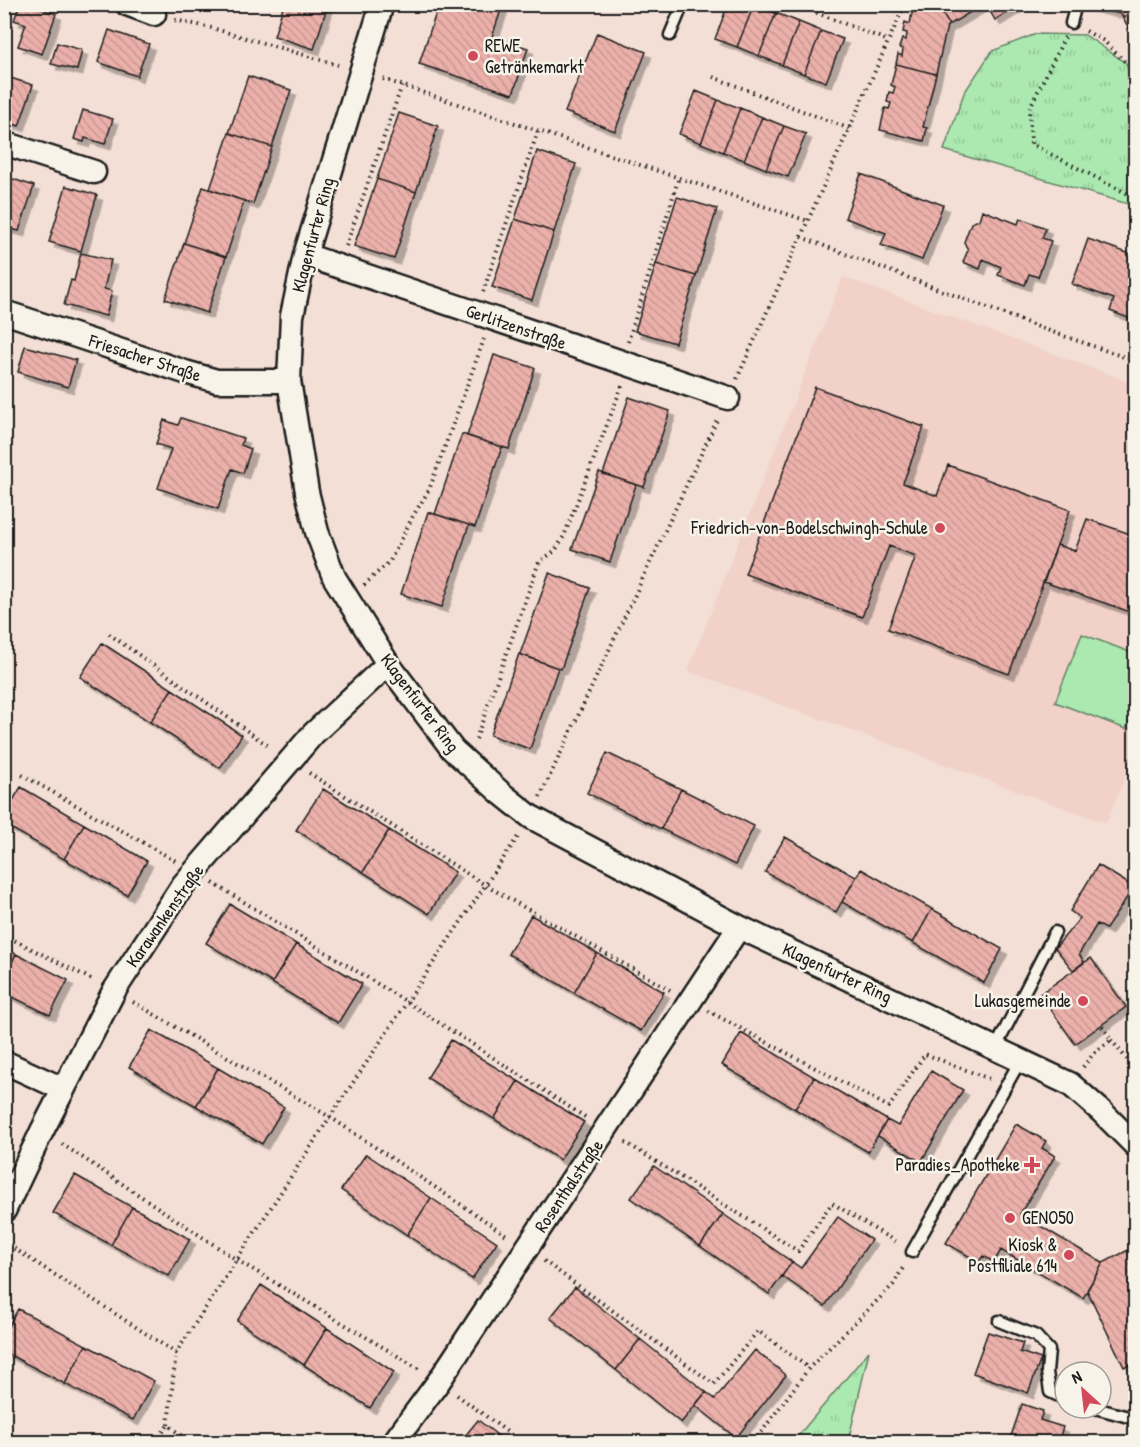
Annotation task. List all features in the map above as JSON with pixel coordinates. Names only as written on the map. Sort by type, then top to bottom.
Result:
[{"type":"street","points":[[127,4],[154,14]]},
{"type":"street","name":"Klagenfurter Ring","points":[[382,4],[305,255],[292,316],[289,381],[307,492],[317,532],[334,577],[388,664],[453,750],[502,794],[531,816],[740,927],[1070,1084],[1136,1146]]},
{"type":"street","points":[[4,143],[94,172]]},
{"type":"street","name":"Gerlitzenstraße","points":[[305,255],[728,398]]},
{"type":"street","name":"Friesacher Straße","points":[[4,312],[217,381],[289,381]]},
{"type":"street","name":"Karawankenstraße","points":[[4,1211],[114,991],[183,885],[313,735],[388,664]]},
{"type":"street","name":"Rosenthalstraße","points":[[397,1441],[740,927]]},
{"type":"street","points":[[4,1062],[63,1089]]},
{"type":"lane","points":[[670,35],[683,4]]},
{"type":"lane","points":[[1071,23],[1076,4]]},
{"type":"lane","points":[[995,1049],[1055,932]]},
{"type":"lane","points":[[912,1252],[1020,1061]]},
{"type":"lane","points":[[999,1321],[1036,1336],[1049,1350],[1047,1372],[1050,1392],[1053,1394]]},
{"type":"lane","points":[[1113,1413],[1136,1419]]},
{"type":"path","points":[[794,4],[889,41]]},
{"type":"path","points":[[156,1443],[168,1425],[177,1353],[330,1117],[531,816],[728,398],[905,4]]},
{"type":"path","points":[[179,21],[212,28],[402,85],[808,220]]},
{"type":"path","points":[[1136,73],[1104,41],[1071,23],[1029,109],[1031,144],[1136,198]]},
{"type":"path","points":[[713,77],[849,129]]},
{"type":"path","points":[[339,266],[402,85]]},
{"type":"path","points":[[348,599],[390,561],[429,490],[484,315],[538,130]]},
{"type":"path","points":[[468,762],[539,562],[555,551],[564,536],[626,364],[678,177]]},
{"type":"path","points":[[801,237],[1038,327],[1136,361]]},
{"type":"path","points":[[109,634],[290,761],[485,885],[690,1002],[889,1107],[925,1054],[1006,1086]]},
{"type":"path","points":[[22,775],[195,871],[407,1002],[798,1251],[832,1203],[912,1252],[894,1285],[809,1368],[754,1443]]},
{"type":"path","points":[[4,935],[114,991],[330,1117],[527,1249],[714,1384],[758,1331],[809,1368]]},
{"type":"path","points":[[1101,1025],[1136,1070]]},
{"type":"path","points":[[1070,1084],[1094,1053],[1112,1040]]},
{"type":"path","points":[[42,1131],[237,1260],[439,1381],[521,1443]]},
{"type":"path","points":[[4,1242],[177,1353]]},
{"type":"path","points":[[168,1425],[189,1443]]},
{"type":"path","points":[[4,1434],[19,1443]]},
{"type":"shaded area","name":"Friedrich-von-Bodelschwingh-Schule","points":[[843,277],[1135,384],[1135,753],[1106,823],[688,671]]},
{"type":"green space","points":[[1036,34],[1085,35],[1126,63],[1136,86],[1135,174],[1128,204],[944,150],[964,93],[992,51]]},
{"type":"green space","points":[[1082,634],[1135,654],[1135,706],[1126,729],[1055,702]]},
{"type":"green space","points":[[869,1351],[848,1442],[793,1442]]},
{"type":"building","points":[[20,4],[29,4],[56,14],[42,54],[18,46],[26,24],[14,20]]},
{"type":"building","points":[[284,4],[328,4],[314,49],[274,36]]},
{"type":"building","name":"REWE Getränkemarkt","points":[[439,4],[503,4],[492,37],[528,48],[513,94],[419,64]]},
{"type":"building","points":[[728,4],[754,5],[737,47],[715,39]]},
{"type":"building","points":[[918,4],[937,4],[949,25],[936,74],[896,64],[898,54],[902,56],[903,49],[899,48],[902,39],[906,40],[907,33],[903,32],[905,22],[910,24],[912,13]]},
{"type":"building","points":[[937,4],[984,4],[949,25]]},
{"type":"building","points":[[986,4],[1020,4],[995,20]]},
{"type":"building","points":[[1078,4],[1136,4],[1136,10],[1123,18],[1121,14]]},
{"type":"building","points":[[754,5],[776,13],[759,56],[737,47]]},
{"type":"building","points":[[1136,10],[1136,33],[1133,35],[1123,18]]},
{"type":"building","points":[[776,13],[799,22],[782,65],[759,56]]},
{"type":"building","points":[[799,22],[821,31],[804,74],[782,65]]},
{"type":"building","points":[[109,30],[149,44],[137,76],[98,62]]},
{"type":"building","points":[[821,31],[843,39],[826,82],[804,74]]},
{"type":"building","points":[[597,33],[646,52],[615,131],[565,112]]},
{"type":"building","points":[[57,43],[82,50],[77,70],[51,64]]},
{"type":"building","points":[[896,64],[936,74],[923,127],[927,128],[924,141],[880,130],[885,108],[889,109],[891,103],[887,102],[889,92],[893,93],[895,87],[891,85]]},
{"type":"building","points":[[4,76],[33,85],[19,126],[4,121]]},
{"type":"building","points":[[248,76],[291,90],[272,147],[229,133]]},
{"type":"building","points":[[696,91],[718,100],[701,143],[679,134]]},
{"type":"building","points":[[718,100],[740,108],[723,152],[701,143]]},
{"type":"building","points":[[740,108],[762,117],[744,160],[723,152]]},
{"type":"building","points":[[83,110],[113,119],[105,144],[85,138],[84,142],[74,139]]},
{"type":"building","points":[[399,113],[438,126],[416,192],[377,179]]},
{"type":"building","points":[[762,117],[784,126],[766,169],[744,160]]},
{"type":"building","points":[[784,126],[806,134],[788,177],[766,169]]},
{"type":"building","points":[[229,133],[272,147],[253,204],[210,189]]},
{"type":"building","points":[[537,151],[576,164],[554,232],[515,219]]},
{"type":"building","points":[[861,174],[943,205],[922,260],[881,245],[886,233],[845,218]]},
{"type":"building","points":[[4,176],[34,186],[19,231],[4,227]]},
{"type":"building","points":[[377,179],[416,192],[394,259],[354,246]]},
{"type":"building","points":[[66,186],[97,195],[81,251],[49,242]]},
{"type":"building","points":[[203,187],[244,201],[226,257],[184,243]]},
{"type":"building","points":[[677,197],[717,209],[696,276],[656,264]]},
{"type":"building","points":[[982,210],[1018,224],[1020,218],[1046,228],[1042,238],[1051,241],[1038,277],[1029,274],[1025,285],[998,275],[1001,267],[983,259],[980,269],[963,262],[968,250],[964,242],[971,223],[979,220]]},
{"type":"building","points":[[515,219],[554,232],[532,300],[492,287]]},
{"type":"building","points":[[1088,239],[1136,256],[1136,321],[1110,311],[1114,299],[1072,284]]},
{"type":"building","points":[[184,243],[226,257],[207,313],[165,299]]},
{"type":"building","points":[[81,253],[111,260],[104,289],[112,291],[106,316],[64,305],[71,280],[74,281]]},
{"type":"building","points":[[656,264],[696,276],[675,343],[635,331]]},
{"type":"building","points":[[25,346],[76,360],[68,387],[18,372]]},
{"type":"building","points":[[494,355],[535,368],[509,449],[467,436]]},
{"type":"building","points":[[815,387],[924,427],[903,483],[937,496],[948,465],[1070,510],[1009,674],[888,629],[916,556],[889,546],[862,617],[745,574]]},
{"type":"building","points":[[629,397],[670,411],[644,487],[603,474]]},
{"type":"building","points":[[181,418],[243,438],[241,445],[251,449],[243,473],[232,469],[218,509],[158,488],[171,449],[156,444],[164,420],[178,425]]},
{"type":"building","points":[[462,434],[502,447],[475,527],[435,514]]},
{"type":"building","points":[[599,472],[636,485],[610,562],[572,549]]},
{"type":"building","points":[[428,512],[469,525],[442,607],[401,594]]},
{"type":"building","points":[[1087,519],[1136,536],[1136,614],[1044,582],[1057,545],[1075,551]]},
{"type":"building","points":[[549,573],[590,588],[561,669],[520,654]]},
{"type":"building","points":[[102,643],[172,689],[150,722],[80,677]]},
{"type":"building","points":[[519,654],[558,668],[530,749],[490,735]]},
{"type":"building","points":[[172,689],[242,735],[220,768],[150,722]]},
{"type":"building","points":[[607,753],[681,789],[661,829],[587,793]]},
{"type":"building","points":[[21,787],[84,824],[64,859],[4,824],[4,815]]},
{"type":"building","points":[[323,789],[389,830],[363,872],[296,830]]},
{"type":"building","points":[[681,789],[754,826],[735,865],[661,829]]},
{"type":"building","points":[[84,824],[147,861],[127,895],[64,859]]},
{"type":"building","points":[[389,830],[455,872],[429,914],[363,872]]},
{"type":"building","points":[[785,837],[856,877],[836,912],[765,872]]},
{"type":"building","points":[[1098,865],[1134,887],[1106,929],[1097,924],[1079,954],[1084,962],[1073,970],[1055,948],[1080,918],[1070,911]]},
{"type":"building","points":[[861,869],[932,909],[913,943],[842,902]]},
{"type":"building","points":[[230,904],[296,944],[272,983],[206,943]]},
{"type":"building","points":[[932,909],[1002,949],[984,983],[913,943]]},
{"type":"building","points":[[531,915],[597,953],[574,993],[508,954]]},
{"type":"building","points":[[296,944],[362,984],[338,1023],[272,983]]},
{"type":"building","points":[[4,948],[16,954],[4,978]]},
{"type":"building","points":[[597,953],[664,992],[641,1031],[574,993]]},
{"type":"building","points":[[16,954],[68,980],[50,1015],[4,993],[4,978]]},
{"type":"building","name":"Lukasgemeinde","points":[[1091,958],[1126,1007],[1075,1044],[1040,994]]},
{"type":"building","points":[[151,1030],[218,1068],[196,1106],[129,1067]]},
{"type":"building","points":[[741,1033],[814,1077],[795,1109],[722,1065]]},
{"type":"building","points":[[451,1040],[518,1081],[494,1119],[427,1078]]},
{"type":"building","points":[[218,1068],[284,1107],[262,1144],[196,1106]]},
{"type":"building","points":[[931,1071],[963,1090],[921,1162],[878,1136],[887,1120],[898,1126]]},
{"type":"building","points":[[814,1077],[887,1120],[868,1152],[795,1109]]},
{"type":"building","points":[[518,1081],[584,1122],[560,1160],[494,1119]]},
{"type":"building","points":[[1016,1124],[1046,1141],[1042,1148],[1055,1156],[1020,1214],[1103,1263],[1083,1298],[1001,1250],[994,1262],[983,1256],[979,1262],[946,1243]]},
{"type":"building","points":[[366,1154],[431,1198],[407,1235],[341,1190]]},
{"type":"building","points":[[654,1166],[723,1214],[700,1246],[631,1198]]},
{"type":"building","points":[[75,1175],[132,1207],[111,1245],[53,1213]]},
{"type":"building","points":[[431,1198],[497,1242],[472,1279],[407,1235]]},
{"type":"building","points":[[132,1207],[190,1239],[169,1276],[111,1245]]},
{"type":"building","points":[[723,1214],[792,1262],[769,1294],[700,1246]]},
{"type":"building","points":[[838,1217],[871,1240],[825,1306],[782,1276],[792,1262],[801,1268]]},
{"type":"building","points":[[1136,1246],[1136,1361],[1124,1367],[1087,1290],[1103,1263]]},
{"type":"building","points":[[261,1285],[327,1328],[304,1365],[237,1321]]},
{"type":"building","points":[[575,1287],[640,1339],[616,1370],[550,1318]]},
{"type":"building","points":[[18,1309],[86,1345],[65,1384],[4,1352],[4,1334]]},
{"type":"building","points":[[327,1328],[394,1372],[370,1408],[304,1365]]},
{"type":"building","points":[[988,1332],[1023,1343],[1020,1352],[1041,1359],[1028,1393],[973,1373]]},
{"type":"building","points":[[640,1339],[706,1392],[681,1423],[616,1370]]},
{"type":"building","points":[[86,1345],[154,1381],[133,1420],[65,1384]]},
{"type":"building","points":[[755,1350],[786,1375],[736,1438],[695,1405],[706,1392],[715,1399]]},
{"type":"building","points":[[1022,1404],[1043,1411],[1040,1420],[1063,1427],[1058,1442],[1009,1442]]},
{"type":"building","points":[[478,1420],[506,1442],[460,1442]]},
{"type":"place","name":"REWE Getränkemarkt","points":[[473,56]]},
{"type":"place","name":"Friedrich-von-Bodelschwingh-Schule","points":[[940,528]]},
{"type":"place","name":"Lukasgemeinde","points":[[1083,1001]]},
{"type":"place","name":"Paradies_Apotheke","points":[[1032,1165]]},
{"type":"place","name":"GENO50","points":[[1010,1218]]},
{"type":"place","name":"Kiosk & Postfiliale 614","points":[[1069,1255]]}]
